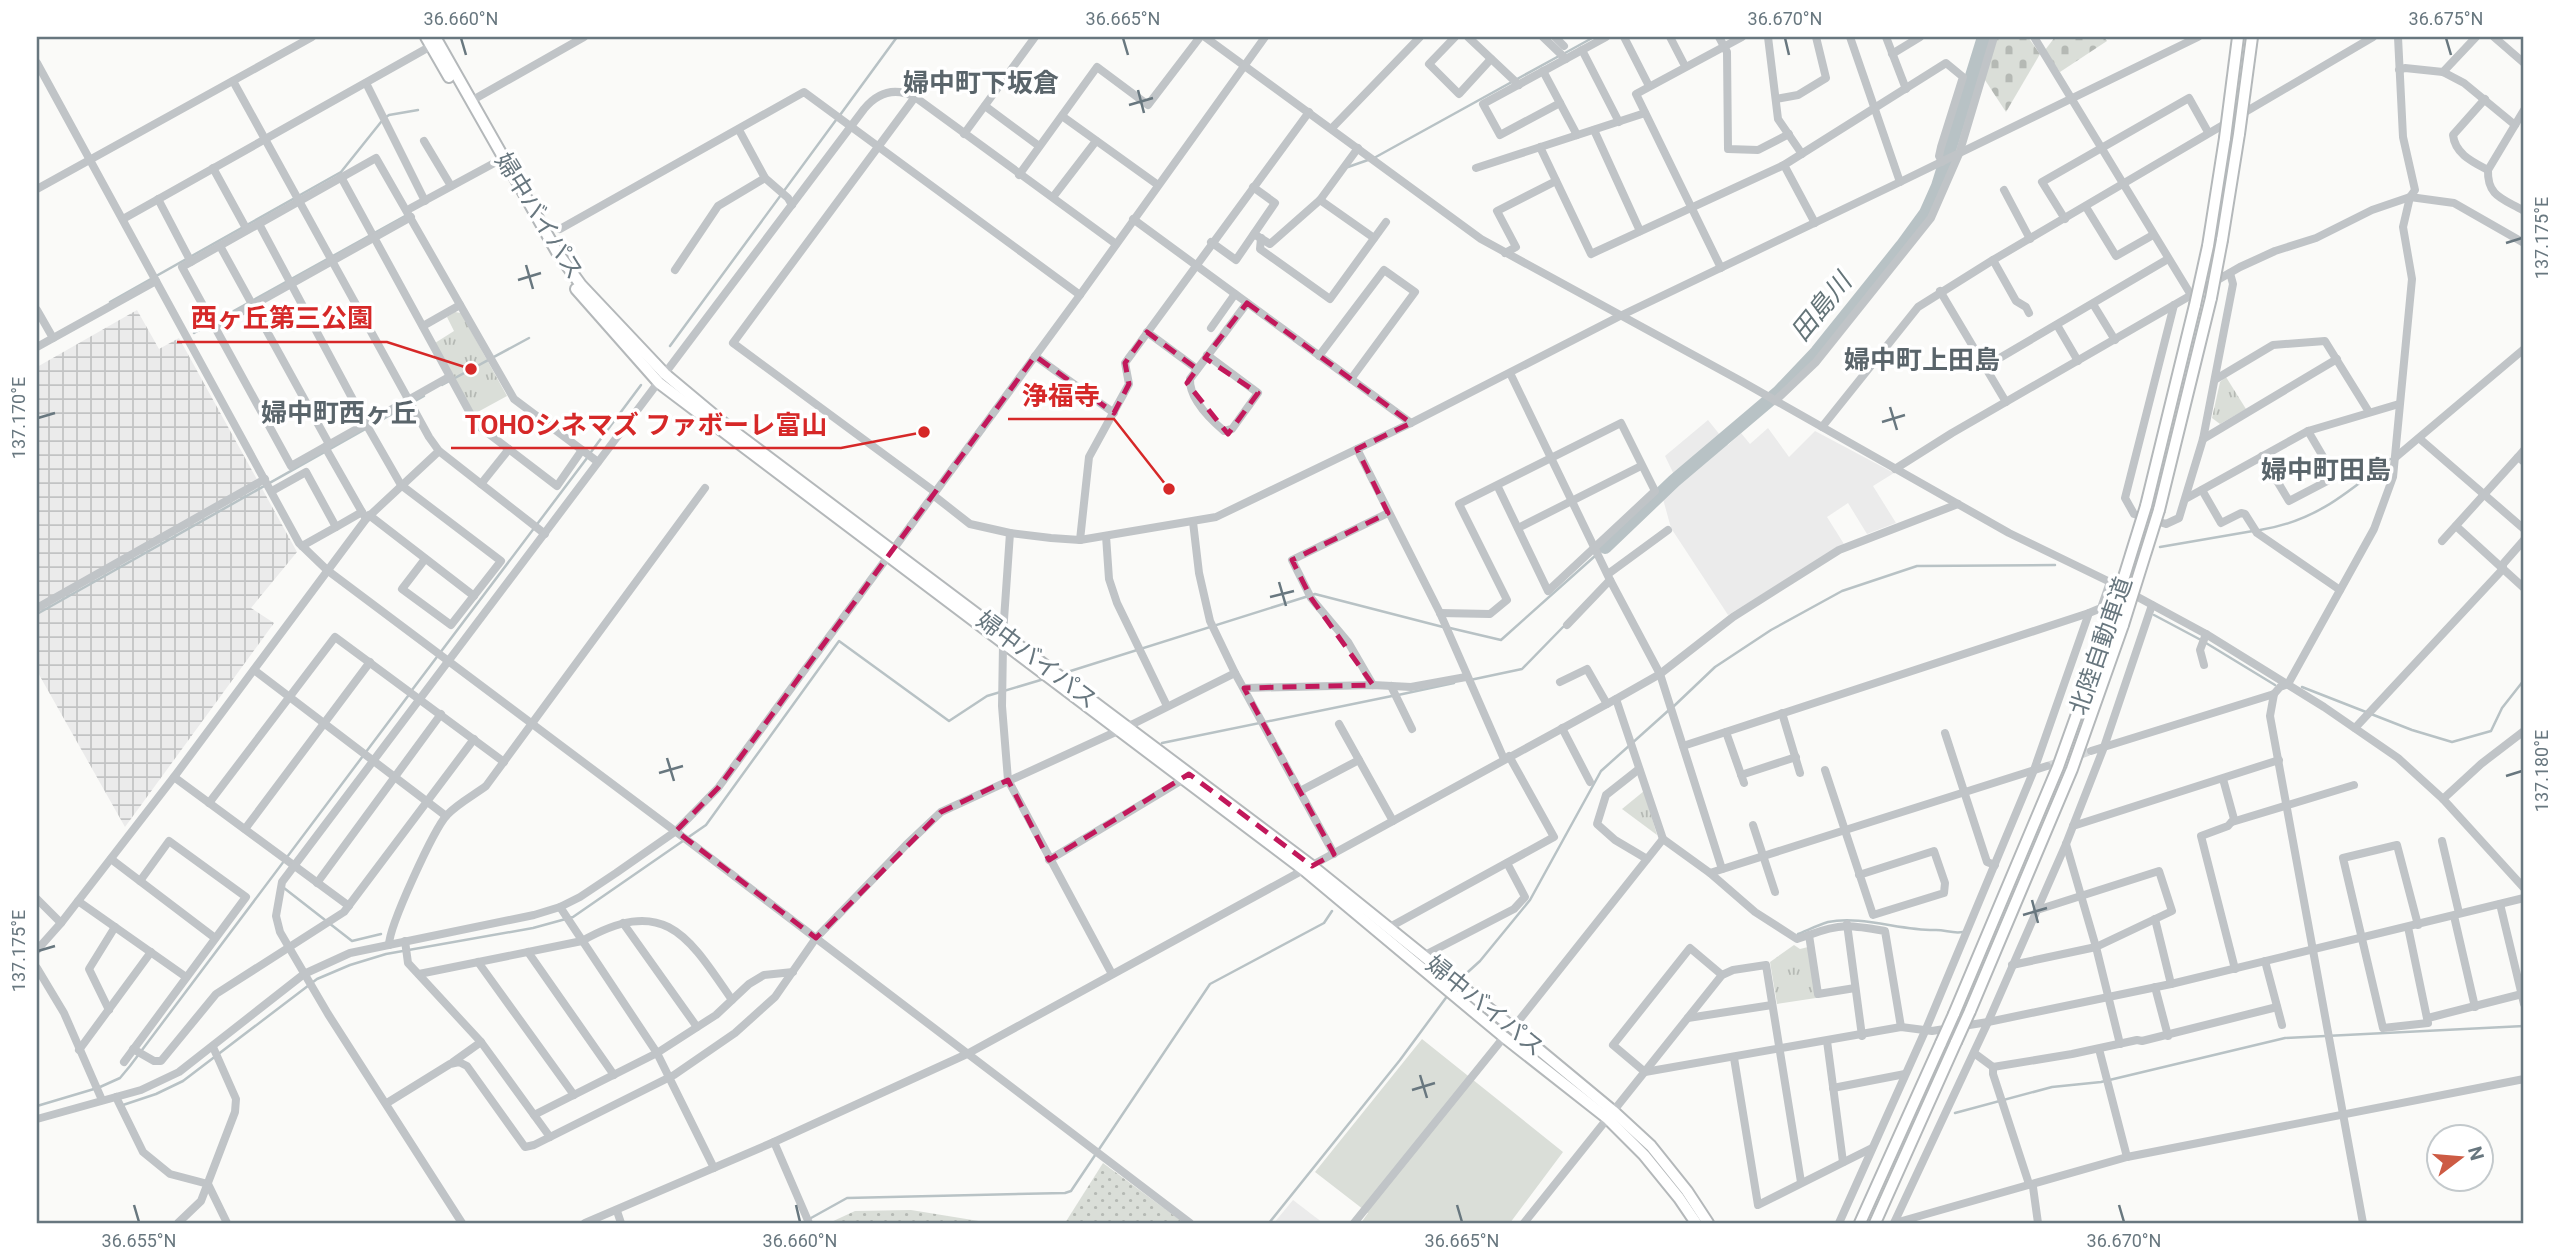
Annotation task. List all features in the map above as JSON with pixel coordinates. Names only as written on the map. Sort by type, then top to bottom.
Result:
[{"type":"highway","name":"北陸自動車道","points":[[1861,1222],[1954,1014],[2058,767],[2110,622],[2146,506],[2208,246],[2238,37]]},
{"type":"highway","name":"北陸自動車道","points":[[1876,1220],[1970,1011],[2072,769],[2123,625],[2159,510],[2211,298],[2239,134],[2252,37]]},
{"type":"highway","name":"婦中バイパス","points":[[435,39],[557,252],[581,285],[662,379]]},
{"type":"highway","name":"婦中バイパス","points":[[435,39],[498,161],[562,271],[662,379],[1003,640],[1388,928],[1513,1028],[1610,1115],[1644,1154],[1696,1223]]},
{"type":"highway","name":"婦中バイパス","points":[[1121,729],[1182,780],[1308,868],[1504,1037],[1651,1146],[1687,1191],[1708,1223]]},
{"type":"street","points":[[37,189],[312,37]]},
{"type":"street","points":[[471,101],[584,37]]},
{"type":"street","points":[[964,134],[1035,37]]},
{"type":"street","points":[[1019,174],[1097,67],[1148,105],[1202,37],[1245,65],[1481,239],[2009,533],[2110,582],[2206,634],[2288,684],[2398,758],[2443,799],[2524,888]]},
{"type":"street","points":[[37,1119],[141,1090],[179,1072],[304,974],[350,953],[534,915],[560,907],[598,885],[676,831],[718,788],[1080,295],[1265,37]]},
{"type":"street","points":[[1332,128],[1420,37]]},
{"type":"street","points":[[1455,37],[1429,64],[1459,94],[1491,59]]},
{"type":"street","points":[[1468,37],[1519,85]]},
{"type":"street","points":[[1475,44],[1483,37]]},
{"type":"street","points":[[1543,37],[1566,59]]},
{"type":"street","points":[[1555,37],[1564,46]]},
{"type":"street","points":[[1560,103],[1500,135],[1483,104],[1606,37]]},
{"type":"street","points":[[1624,37],[1649,86]]},
{"type":"street","points":[[1670,37],[1685,66]]},
{"type":"street","points":[[1719,37],[1727,52],[1728,149],[1758,150],[1789,134]]},
{"type":"street","points":[[1721,268],[1636,94],[1742,37]]},
{"type":"street","points":[[1768,37],[1778,119],[1802,154]]},
{"type":"street","points":[[1776,99],[1798,95],[1826,78],[1815,37]]},
{"type":"street","points":[[1850,37],[1900,183]]},
{"type":"street","points":[[1886,37],[1906,89]]},
{"type":"street","points":[[1892,54],[1920,37]]},
{"type":"street","points":[[1772,399],[1816,362],[1931,218],[1959,154],[1994,37]]},
{"type":"street","points":[[2034,37],[2193,300]]},
{"type":"street","points":[[915,97],[733,343],[970,524],[1010,533],[1080,540],[1216,517],[1411,423],[1620,316],[2198,37]]},
{"type":"street","points":[[1822,428],[1918,307],[1940,291],[2373,37]]},
{"type":"street","points":[[2363,1223],[2270,716],[2274,694],[2280,687],[2288,684],[2374,529],[2386,500],[2396,457],[2412,279],[2403,227],[2410,197],[2415,190],[2403,137],[2398,37]]},
{"type":"street","points":[[2444,72],[2476,37]]},
{"type":"street","points":[[2494,37],[2524,63]]},
{"type":"street","points":[[123,219],[366,83],[435,39]]},
{"type":"street","points":[[1582,50],[1619,122]]},
{"type":"street","points":[[37,63],[302,547],[327,570],[676,831],[1191,1223]]},
{"type":"street","points":[[1540,147],[1591,254],[1784,165],[1946,63],[1963,78],[1941,146],[1939,156],[1942,162]]},
{"type":"street","points":[[2399,70],[2405,68],[2444,72],[2464,83],[2515,125]]},
{"type":"street","points":[[1544,71],[1577,135]]},
{"type":"street","points":[[233,80],[407,401],[439,451],[545,534]]},
{"type":"street","points":[[366,83],[425,201]]},
{"type":"street","points":[[462,1223],[279,932],[276,916],[282,882],[877,96],[894,91],[915,97],[1115,244]]},
{"type":"street","points":[[560,229],[804,92],[1080,295]]},
{"type":"street","points":[[2065,219],[2042,182],[2189,98],[2208,132]]},
{"type":"street","points":[[2485,99],[2453,135],[2454,143],[2466,158],[2488,170]]},
{"type":"street","points":[[985,106],[1039,146]]},
{"type":"street","points":[[2523,206],[2495,195],[2487,181],[2488,170],[2524,110]]},
{"type":"street","points":[[1080,540],[1089,457],[1129,384],[1125,363],[1308,112]]},
{"type":"street","points":[[1476,168],[1645,113]]},
{"type":"street","points":[[1062,116],[1158,186]]},
{"type":"street","points":[[739,130],[765,178],[793,205]]},
{"type":"street","points":[[1594,130],[1640,231]]},
{"type":"street","points":[[424,141],[451,187]]},
{"type":"street","points":[[1053,197],[1096,141]]},
{"type":"street","points":[[1258,236],[1270,244],[1320,200],[1358,148]]},
{"type":"street","points":[[450,377],[290,466],[182,267],[376,158],[411,213],[514,399],[598,462]]},
{"type":"street","points":[[214,327],[373,238],[425,201],[498,161]]},
{"type":"street","points":[[1784,165],[1815,223]]},
{"type":"street","points":[[212,168],[247,230]]},
{"type":"street","points":[[341,177],[477,424],[557,486],[582,450]]},
{"type":"street","points":[[675,270],[718,206],[765,178]]},
{"type":"street","points":[[1506,253],[1516,247],[1497,211],[1556,181]]},
{"type":"street","points":[[1211,242],[1236,260],[1258,236],[1275,203],[1253,187]]},
{"type":"street","points":[[2004,190],[2030,239]]},
{"type":"street","points":[[1895,469],[2174,305],[2193,300],[2230,273],[2275,251],[2316,238],[2372,211],[2410,197],[2454,203],[2524,243]]},
{"type":"street","points":[[158,199],[191,262]]},
{"type":"street","points":[[1320,200],[1374,238]]},
{"type":"street","points":[[2086,206],[2116,256],[2153,235]]},
{"type":"street","points":[[1133,219],[1411,423]]},
{"type":"street","points":[[1258,236],[1260,248],[1330,299],[1386,222]]},
{"type":"street","points":[[259,224],[401,485],[501,561],[451,625],[402,589],[425,559]]},
{"type":"street","points":[[220,246],[366,515],[474,596]]},
{"type":"street","points":[[1986,366],[2168,259]]},
{"type":"street","points":[[1993,260],[2016,301],[2026,307],[2029,313]]},
{"type":"street","points":[[1320,356],[1384,270],[1415,292],[1351,379]]},
{"type":"street","points":[[2174,305],[2125,498],[2134,514],[2166,524],[2179,518],[2203,439],[2233,284],[2230,273]]},
{"type":"street","points":[[37,347],[156,281]]},
{"type":"street","points":[[1940,291],[2006,402]]},
{"type":"street","points":[[1212,328],[1235,294]]},
{"type":"street","points":[[1207,355],[1258,393],[1232,429],[1224,430],[1210,419],[1190,387],[1190,379],[1207,355],[1247,303]]},
{"type":"street","points":[[2093,303],[2115,340]]},
{"type":"street","points":[[422,326],[460,305]]},
{"type":"street","points":[[37,310],[53,338]]},
{"type":"street","points":[[2057,325],[2078,361]]},
{"type":"street","points":[[1147,332],[1197,369]]},
{"type":"street","points":[[2216,379],[2273,345],[2325,341],[2369,412]]},
{"type":"street","points":[[2396,457],[2524,349]]},
{"type":"street","points":[[1035,356],[1114,413]]},
{"type":"street","points":[[2203,439],[2337,359]]},
{"type":"street","points":[[1510,373],[1609,577],[1660,674],[1722,869]]},
{"type":"street","points":[[2187,498],[2308,431],[2399,404]]},
{"type":"street","points":[[1440,613],[1490,614],[1507,600],[1459,504],[1620,423],[1655,491],[1548,591],[1497,485]]},
{"type":"street","points":[[2262,456],[2289,501],[2334,477],[2308,431]]},
{"type":"street","points":[[2420,439],[2524,529]]},
{"type":"street","points":[[481,484],[509,449]]},
{"type":"street","points":[[1357,449],[1440,613],[1466,677],[1506,758],[1554,838],[1388,928]]},
{"type":"street","points":[[37,950],[174,777],[366,515],[439,451]]},
{"type":"street","points":[[2442,541],[2522,456]]},
{"type":"street","points":[[1518,528],[1642,466]]},
{"type":"street","points":[[272,491],[306,472],[335,527]]},
{"type":"street","points":[[37,608],[265,479]]},
{"type":"street","points":[[389,944],[389,934],[404,898],[446,816],[486,786],[705,488]]},
{"type":"street","points":[[2202,490],[2221,523],[2241,513],[2245,514],[2258,533],[2340,590]]},
{"type":"street","points":[[586,1223],[617,1212],[967,1054],[1660,674],[1733,617],[1828,556],[1887,530],[1958,504]]},
{"type":"street","points":[[1373,685],[1348,642],[1311,598],[1292,560],[1388,513]]},
{"type":"street","points":[[302,547],[335,527],[366,515]]},
{"type":"street","points":[[1193,522],[1199,573],[1210,621],[1235,673],[1334,854]]},
{"type":"street","points":[[2456,526],[2524,588]]},
{"type":"street","points":[[1567,625],[1609,577],[1668,530]]},
{"type":"street","points":[[1010,533],[1002,706],[1008,780],[1112,974]]},
{"type":"street","points":[[1105,536],[1108,579],[1167,706]]},
{"type":"street","points":[[2355,728],[2503,569],[2503,564],[2524,540]]},
{"type":"street","points":[[1683,746],[2089,613],[2101,608],[2110,582]]},
{"type":"street","points":[[1895,1223],[1988,1022],[2066,844],[2104,747],[2152,605]]},
{"type":"street","points":[[1839,1223],[1926,1029],[2034,770],[2089,613]]},
{"type":"street","points":[[2204,665],[2200,650],[2206,634]]},
{"type":"street","points":[[209,803],[335,637],[504,762]]},
{"type":"street","points":[[245,829],[370,662]]},
{"type":"street","points":[[1560,682],[1587,669],[1607,704]]},
{"type":"street","points":[[254,670],[446,816]]},
{"type":"street","points":[[450,1064],[459,1062],[467,1066],[525,1147],[534,1146],[670,1077],[734,1033],[775,997],[816,938],[941,812],[1235,673]]},
{"type":"street","points":[[1244,688],[1373,685],[1411,687],[1466,677]]},
{"type":"street","points":[[1391,686],[1412,729]]},
{"type":"street","points":[[2091,751],[2274,694]]},
{"type":"street","points":[[1616,699],[1663,839],[1710,873],[1755,912],[1797,939],[1847,924],[1885,931],[1901,1027]]},
{"type":"street","points":[[1782,713],[1801,773]]},
{"type":"street","points":[[317,883],[441,714]]},
{"type":"street","points":[[1339,724],[1393,821]]},
{"type":"street","points":[[1562,728],[1590,782]]},
{"type":"street","points":[[2443,799],[2481,764],[2524,731]]},
{"type":"street","points":[[1726,732],[1743,779],[1796,757]]},
{"type":"street","points":[[1945,733],[1987,862],[1995,865]]},
{"type":"street","points":[[133,1049],[154,1061],[161,1060],[216,993],[344,912],[474,739]]},
{"type":"street","points":[[2073,826],[2278,760]]},
{"type":"street","points":[[1300,791],[1359,761]]},
{"type":"street","points":[[1710,873],[2047,766]]},
{"type":"street","points":[[1639,769],[1606,795],[1597,824],[1647,859]]},
{"type":"street","points":[[1825,770],[1859,875],[1873,915],[1944,893],[1945,883],[1934,851],[1859,875]]},
{"type":"street","points":[[174,777],[349,906]]},
{"type":"street","points":[[2223,779],[2234,819],[2228,827],[2201,836],[2235,969]]},
{"type":"street","points":[[1049,860],[1182,780]]},
{"type":"street","points":[[2232,822],[2354,785]]},
{"type":"street","points":[[1752,825],[1774,892]]},
{"type":"street","points":[[1513,1028],[1663,839]]},
{"type":"street","points":[[124,1062],[246,897],[169,841],[140,881]]},
{"type":"street","points":[[2442,841],[2475,1007]]},
{"type":"street","points":[[2066,844],[2082,895],[2120,1044]]},
{"type":"street","points":[[2408,927],[2428,1023],[2383,1028],[2343,858],[2397,845],[2418,925]]},
{"type":"street","points":[[111,859],[215,938]]},
{"type":"street","points":[[1423,956],[1514,909],[1520,903],[1525,897],[1507,863]]},
{"type":"street","points":[[2012,965],[2096,947],[2172,911],[2159,871],[2037,910]]},
{"type":"street","points":[[1722,975],[1690,948],[1613,1045],[1645,1072],[1862,1036],[1901,1027],[1932,1031],[1988,1022],[2171,984],[2524,898]]},
{"type":"street","points":[[37,899],[61,923]]},
{"type":"street","points":[[78,901],[186,978]]},
{"type":"street","points":[[2500,904],[2521,968],[2524,1004]]},
{"type":"street","points":[[560,907],[657,1053],[714,1168]]},
{"type":"street","points":[[2154,919],[2171,984]]},
{"type":"street","points":[[419,974],[582,941],[623,923],[652,922],[675,930],[694,946],[732,1000]]},
{"type":"street","points":[[623,923],[697,1027]]},
{"type":"street","points":[[1847,924],[1862,1036]]},
{"type":"street","points":[[109,1010],[89,969],[115,927]]},
{"type":"street","points":[[1808,935],[1818,994],[1855,988]]},
{"type":"street","points":[[405,941],[408,962],[481,1042],[550,1136]]},
{"type":"street","points":[[79,1050],[151,952]]},
{"type":"street","points":[[528,953],[614,1075]]},
{"type":"street","points":[[2265,961],[2282,1025]]},
{"type":"street","points":[[478,962],[574,1095]]},
{"type":"street","points":[[1524,1223],[1722,975],[1733,970],[1766,965],[1801,1182]]},
{"type":"street","points":[[37,968],[64,1013],[102,1100]]},
{"type":"street","points":[[534,1115],[657,1053],[697,1027],[764,975],[793,972]]},
{"type":"street","points":[[2155,987],[2168,1036]]},
{"type":"street","points":[[2428,1018],[2522,994]]},
{"type":"street","points":[[1688,1018],[1772,1005]]},
{"type":"street","points":[[1974,1053],[1993,1067],[2168,1036],[2277,1007]]},
{"type":"street","points":[[1354,1223],[1504,1037]]},
{"type":"street","points":[[1827,1041],[1843,1161]]},
{"type":"street","points":[[387,1103],[481,1042]]},
{"type":"street","points":[[178,1223],[201,1201],[235,1112],[236,1099],[213,1047]]},
{"type":"street","points":[[2099,1049],[2127,1157]]},
{"type":"street","points":[[1734,1058],[1758,1205],[1872,1148]]},
{"type":"street","points":[[1993,1067],[2029,1184],[2033,1187],[2038,1223]]},
{"type":"street","points":[[1833,1088],[1905,1074]]},
{"type":"street","points":[[1895,1223],[2127,1157],[2524,1079]]},
{"type":"street","points":[[116,1097],[143,1152],[170,1174],[208,1184],[227,1223]]},
{"type":"street","points":[[774,1142],[809,1223]]},
{"type":"street","points":[[617,1212],[621,1223]]},
{"type":"highlighted area","points":[[1247,303],[1411,423],[1357,449],[1388,513],[1292,560],[1311,598],[1373,685],[1244,688],[1334,854],[1312,866],[1189,774],[1049,860],[1008,780],[941,812],[816,938],[676,831],[718,788],[1035,356],[1114,413],[1129,384],[1125,363],[1147,332],[1197,369],[1187,383],[1228,434],[1258,393],[1205,358]]},
{"type":"shaded area","points":[[137,310],[159,349],[179,338],[297,552],[251,608],[274,623],[125,827],[37,671],[37,367]]},
{"type":"shaded area","points":[[1708,420],[1728,445],[1741,433],[1750,444],[1768,428],[1789,457],[1815,431],[1894,473],[1873,486],[1896,523],[1867,534],[1848,503],[1827,517],[1844,544],[1728,615],[1671,528],[1663,499],[1678,483],[1665,456]]},
{"type":"shaded area","points":[[1293,1200],[1323,1223],[1274,1223]]},
{"type":"green space","points":[[1995,37],[2028,37],[2040,54],[2006,112],[1983,77]]},
{"type":"green space","points":[[2055,37],[2104,37],[2107,41],[2060,72],[2045,50]]},
{"type":"green space","points":[[455,312],[461,313],[507,396],[474,414],[435,343],[454,331],[447,317]]},
{"type":"green space","points":[[2226,377],[2246,409],[2220,424],[2212,418],[2220,382]]},
{"type":"green space","points":[[1644,791],[1657,835],[1622,809]]},
{"type":"green space","points":[[1794,945],[1800,949],[1808,947],[1816,998],[1777,1004],[1770,962]]},
{"type":"green space","points":[[1422,1039],[1563,1152],[1510,1223],[1361,1223],[1368,1213],[1315,1172]]},
{"type":"green space","points":[[1103,1163],[1184,1223],[1065,1223]]},
{"type":"green space","points":[[911,1210],[991,1223],[829,1223],[855,1211]]},
{"type":"waterway","points":[[840,115],[897,37]]},
{"type":"waterway","points":[[1565,53],[1594,37]]},
{"type":"waterway","name":"田島川","points":[[1605,547],[1674,481],[1779,392],[1817,352],[1902,246],[1926,213],[1938,186],[1984,37]]},
{"type":"waterway","points":[[1374,158],[1559,56]]},
{"type":"waterway","points":[[386,117],[418,110]]},
{"type":"waterway","points":[[670,346],[836,120]]},
{"type":"waterway","points":[[110,302],[341,172],[381,122]]},
{"type":"waterway","points":[[1348,167],[1368,160]]},
{"type":"waterway","points":[[194,333],[405,216]]},
{"type":"waterway","points":[[442,385],[529,338]]},
{"type":"waterway","points":[[591,452],[641,385]]},
{"type":"waterway","points":[[37,614],[424,396]]},
{"type":"waterway","points":[[412,690],[587,458]]},
{"type":"waterway","points":[[2260,530],[2280,526],[2314,513],[2345,494],[2390,459]]},
{"type":"waterway","points":[[2160,547],[2253,531]]},
{"type":"waterway","points":[[1450,628],[1501,640],[1595,556]]},
{"type":"waterway","points":[[1674,706],[1715,667],[1771,630],[1842,591],[1917,566],[2055,565]]},
{"type":"waterway","points":[[1061,674],[1315,594],[1443,627]]},
{"type":"waterway","points":[[2154,615],[2201,640]]},
{"type":"waterway","points":[[1470,680],[1522,669],[1563,627]]},
{"type":"waterway","points":[[123,1105],[183,1081],[317,979],[350,965],[386,954],[533,928],[573,917],[706,825],[839,641],[949,721],[987,696],[1044,679]]},
{"type":"waterway","points":[[2206,643],[2275,685]]},
{"type":"waterway","points":[[2302,687],[2412,730],[2452,742],[2491,731],[2502,708],[2524,680]]},
{"type":"waterway","points":[[1398,695],[1454,683]]},
{"type":"waterway","points":[[100,1087],[120,1078],[130,1066],[408,696]]},
{"type":"waterway","points":[[1162,743],[1392,696]]},
{"type":"waterway","points":[[1458,981],[1480,961],[1530,900],[1601,771],[1669,710]]},
{"type":"waterway","points":[[284,888],[352,941],[381,934]]},
{"type":"waterway","points":[[811,1218],[847,1198],[1071,1191],[1210,984],[1324,923],[1332,911]]},
{"type":"waterway","points":[[1798,934],[1828,922],[1841,920],[1963,932]]},
{"type":"waterway","points":[[1269,1223],[1400,1060],[1448,995]]},
{"type":"waterway","points":[[1955,1113],[2052,1087],[2101,1082],[2285,1038],[2524,1026]]},
{"type":"waterway","points":[[37,1106],[94,1089]]},
{"type":"tunnel","points":[[2047,766],[2091,751]]},
{"type":"place","name":"西ヶ丘第三公園","points":[[471,369]]},
{"type":"place","name":"TOHOシネマズ ファボーレ富山","points":[[924,432]]},
{"type":"place","name":"浄福寺","points":[[1169,489]]},
{"type":"district","name":"婦中町下坂倉","points":[[981,83]]},
{"type":"district","name":"婦中町上田島","points":[[1922,360]]},
{"type":"district","name":"婦中町西ヶ丘","points":[[339,413]]},
{"type":"district","name":"婦中町田島","points":[[2326,470]]}]
